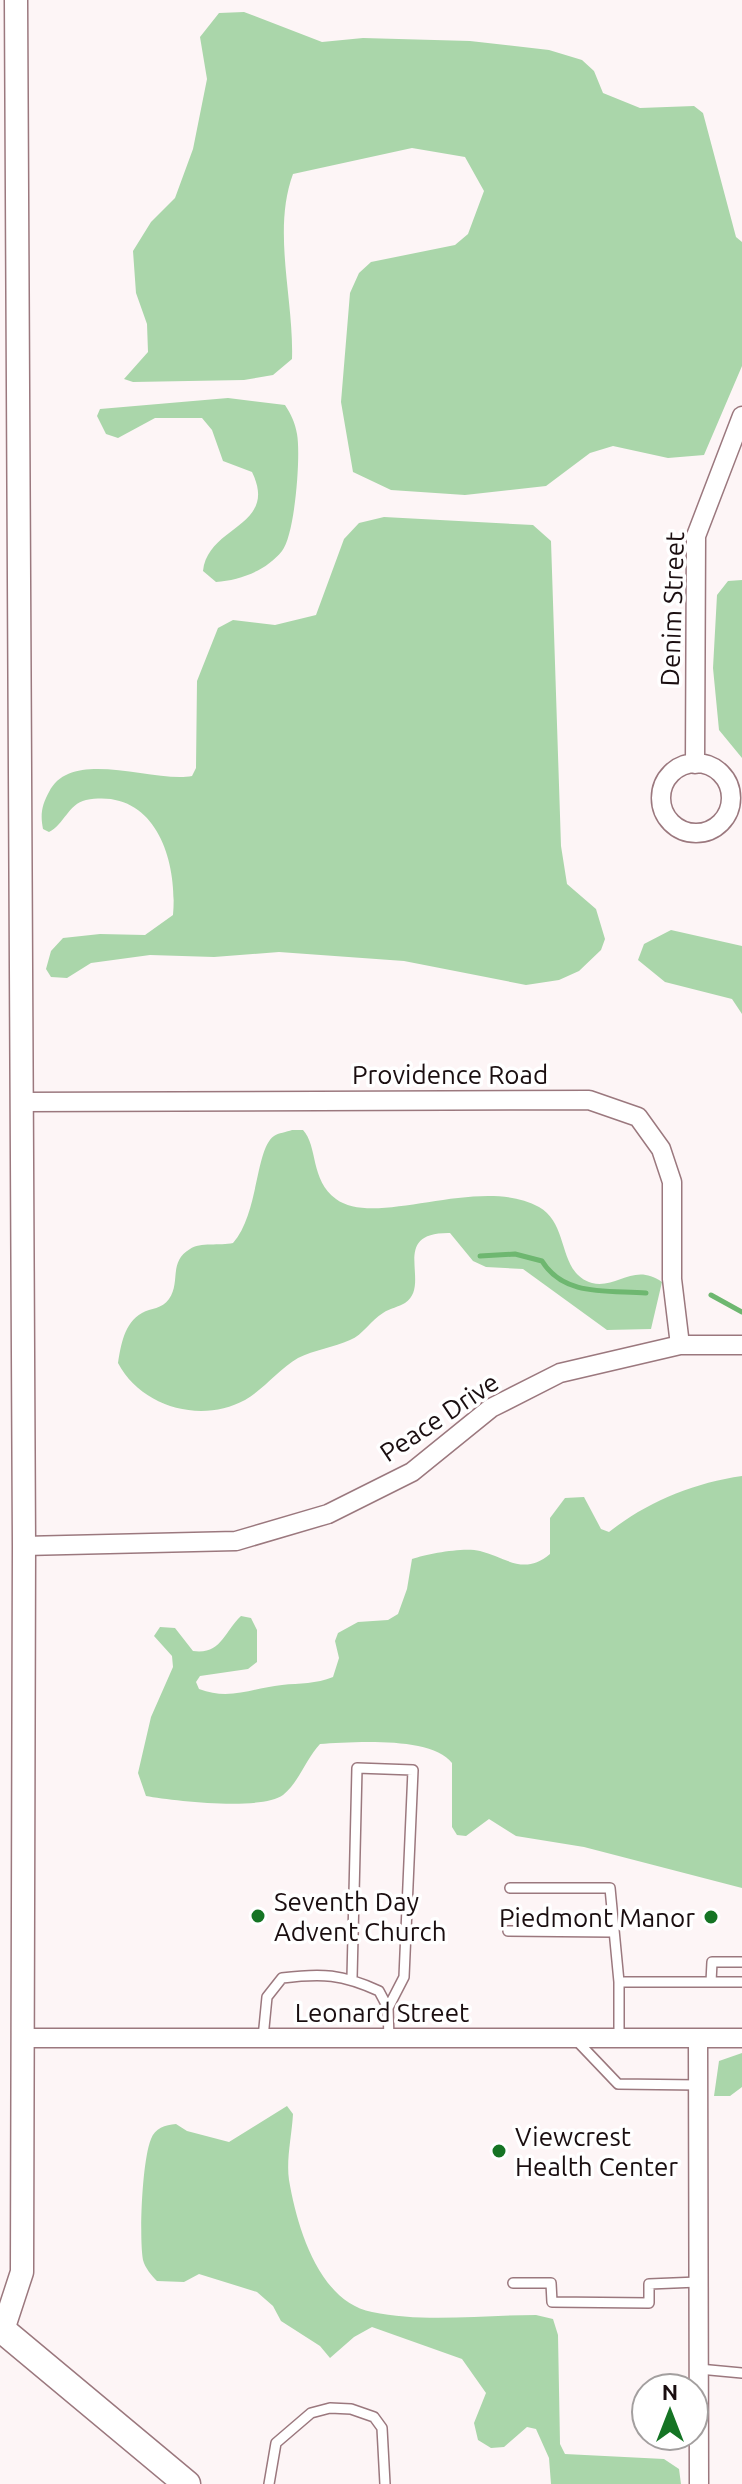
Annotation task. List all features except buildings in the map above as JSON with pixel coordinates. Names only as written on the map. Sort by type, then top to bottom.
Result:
[{"type":"main road","points":[[2,2329],[187,2484]]},
{"type":"street","points":[[2,2329],[22,2272],[24,1546],[16,0]]},
{"type":"street","name":"Denim Street","points":[[695,764],[696,536],[742,416]]},
{"type":"street","name":"Providence Road","points":[[22,1102],[589,1100],[638,1117],[661,1149],[672,1182],[672,1279],[680,1345]]},
{"type":"street","name":"Peace Drive","points":[[24,1546],[236,1541],[328,1514],[412,1472],[491,1408],[560,1373],[680,1345],[742,1345]]},
{"type":"street","name":"Leonard Street","points":[[23,2038],[742,2038]]},
{"type":"street","points":[[698,2038],[699,2484]]},
{"type":"lane","points":[[352,1978],[357,1768],[413,1770],[404,1977],[388,2008]]},
{"type":"lane","points":[[510,1888],[610,1888],[619,1982],[619,2038]]},
{"type":"lane","points":[[508,1931],[612,1932]]},
{"type":"lane","points":[[711,1982],[712,1962],[742,1962]]},
{"type":"lane","points":[[263,2038],[267,1997],[282,1978],[316,1974],[352,1978],[379,1991],[388,2008],[389,2038]]},
{"type":"lane","points":[[619,1982],[742,1982]]},
{"type":"lane","points":[[575,2038],[618,2084],[698,2085]]},
{"type":"lane","points":[[513,2283],[551,2283],[552,2302],[649,2303],[649,2284],[698,2282]]},
{"type":"lane","points":[[699,2369],[742,2373]]},
{"type":"lane","points":[[269,2484],[276,2443],[311,2413],[330,2408],[351,2409],[374,2417],[382,2428],[385,2484]]},
{"type":"green space","points":[[244,12],[322,42],[363,38],[470,41],[549,50],[582,60],[594,71],[603,93],[640,108],[694,106],[703,113],[736,237],[742,242],[742,366],[704,455],[668,458],[613,446],[590,453],[546,486],[465,495],[391,490],[353,472],[341,402],[350,293],[359,273],[371,262],[455,245],[468,234],[484,191],[465,157],[412,148],[293,174],[284,219],[292,359],[273,375],[244,380],[133,382],[124,379],[148,352],[147,324],[136,293],[133,251],[151,222],[175,198],[193,149],[207,79],[200,37],[219,13]]},
{"type":"green space","points":[[228,398],[285,405],[297,434],[297,476],[294,512],[282,551],[252,573],[216,582],[203,571],[208,556],[217,544],[250,515],[256,504],[258,490],[252,472],[223,461],[212,430],[202,418],[155,418],[118,438],[106,434],[97,416],[100,409]]},
{"type":"green space","points":[[384,517],[533,525],[551,541],[561,846],[567,884],[596,909],[605,939],[601,950],[579,971],[559,980],[526,985],[404,961],[279,952],[214,957],[150,955],[91,963],[67,978],[51,977],[46,969],[51,951],[63,938],[100,934],[145,935],[173,915],[174,894],[166,851],[145,816],[129,805],[110,799],[86,800],[75,806],[49,832],[43,829],[42,819],[43,805],[49,792],[60,779],[75,772],[94,769],[192,776],[196,768],[197,681],[218,628],[233,620],[275,625],[316,615],[344,539],[359,523]]},
{"type":"green space","points":[[742,580],[742,758],[719,730],[713,668],[717,595],[728,581]]},
{"type":"green space","points":[[671,930],[742,946],[742,1014],[732,999],[665,982],[638,960],[644,944]]},
{"type":"green space","points":[[303,1130],[308,1137],[318,1173],[328,1191],[336,1199],[354,1207],[402,1206],[488,1196],[515,1198],[539,1207],[555,1225],[568,1259],[581,1278],[601,1284],[643,1275],[662,1282],[651,1329],[607,1330],[523,1269],[486,1267],[473,1261],[450,1233],[431,1235],[420,1241],[415,1250],[412,1295],[405,1303],[379,1316],[355,1338],[298,1358],[245,1400],[228,1407],[210,1411],[192,1410],[157,1400],[141,1391],[118,1363],[127,1328],[136,1317],[169,1299],[183,1254],[199,1246],[233,1243],[248,1216],[268,1143],[276,1135]]},
{"type":"green space","points":[[742,1476],[742,1888],[584,1847],[516,1836],[489,1819],[466,1836],[457,1835],[452,1827],[452,1763],[442,1754],[410,1745],[371,1742],[320,1744],[289,1790],[272,1800],[257,1803],[217,1803],[146,1796],[138,1773],[151,1717],[173,1667],[172,1656],[154,1636],[160,1627],[175,1628],[193,1651],[202,1651],[216,1646],[241,1616],[251,1618],[257,1630],[257,1662],[248,1669],[200,1676],[196,1682],[199,1689],[231,1694],[320,1681],[333,1677],[339,1658],[335,1641],[338,1633],[358,1622],[388,1620],[398,1614],[407,1589],[412,1559],[473,1550],[515,1563],[532,1564],[550,1554],[550,1518],[565,1498],[584,1497],[601,1529],[609,1532],[671,1495],[706,1483]]},
{"type":"green space","points":[[742,2053],[742,2087],[730,2096],[714,2096],[719,2061]]},
{"type":"green space","points":[[287,2106],[293,2114],[288,2172],[298,2219],[314,2260],[338,2294],[372,2312],[392,2315],[433,2318],[536,2315],[553,2319],[558,2335],[560,2444],[565,2454],[664,2459],[679,2469],[681,2484],[551,2484],[549,2458],[536,2429],[527,2427],[504,2447],[491,2448],[478,2440],[474,2423],[486,2393],[462,2359],[372,2327],[354,2337],[330,2358],[320,2346],[281,2321],[273,2306],[257,2292],[199,2274],[184,2282],[157,2281],[144,2263],[141,2234],[145,2164],[155,2132],[164,2126],[176,2124],[187,2131],[229,2142]]},
{"type":"waterway","points":[[480,1256],[515,1254],[542,1261],[551,1273],[575,1286],[646,1293]]},
{"type":"waterway","points":[[711,1295],[742,1312]]},
{"type":"place","name":"Seventh Day Advent Church","points":[[258,1916]]},
{"type":"place","name":"Piedmont Manor","points":[[711,1917]]},
{"type":"place","name":"Viewcrest Health Center","points":[[499,2151]]}]
